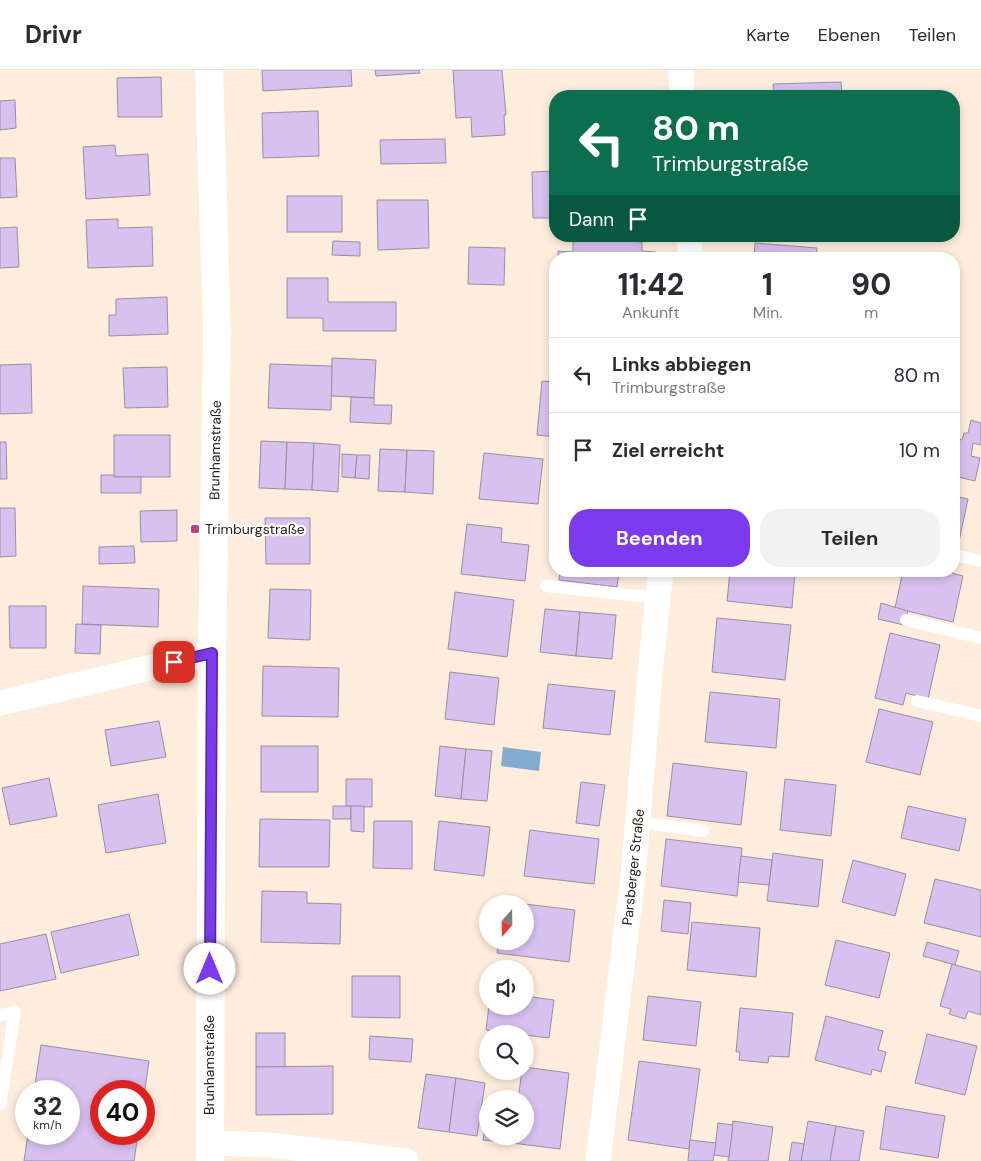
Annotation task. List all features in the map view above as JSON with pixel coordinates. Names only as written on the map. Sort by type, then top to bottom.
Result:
[{"type":"street","name":"Brunhamstraße","points":[[209,70],[217,334],[212,653],[209,1152]]},
{"type":"street","points":[[680,70],[682,90]]},
{"type":"street","name":"Parsberger Straße","points":[[598,1161],[634,876],[660,577]]},
{"type":"street","points":[[0,703],[212,653]]},
{"type":"street","points":[[209,1152],[270,1145],[404,1161]]},
{"type":"lane","points":[[960,556],[981,561]]},
{"type":"lane","points":[[546,586],[658,598]]},
{"type":"lane","points":[[906,620],[981,638]]},
{"type":"lane","points":[[917,701],[981,716]]},
{"type":"lane","points":[[638,822],[703,831]]},
{"type":"lane","points":[[0,1015],[14,1012],[0,1105]]},
{"type":"water","points":[[503,747],[541,752],[539,771],[501,766]]},
{"type":"building","points":[[262,70],[351,70],[352,86],[263,91]]},
{"type":"building","points":[[375,70],[419,70],[420,73],[376,76]]},
{"type":"building","points":[[453,70],[502,70],[506,115],[504,115],[505,135],[472,137],[471,117],[456,118]]},
{"type":"building","points":[[161,77],[162,117],[118,117],[117,78]]},
{"type":"building","points":[[841,82],[842,90],[774,90],[773,84]]},
{"type":"building","points":[[15,100],[16,128],[0,130],[0,101]]},
{"type":"building","points":[[318,111],[319,156],[263,158],[262,113]]},
{"type":"building","points":[[445,139],[446,163],[381,164],[380,140]]},
{"type":"building","points":[[115,145],[116,156],[148,154],[150,195],[86,199],[83,147]]},
{"type":"building","points":[[0,158],[15,158],[17,197],[0,198]]},
{"type":"building","points":[[549,171],[549,218],[533,218],[532,172]]},
{"type":"building","points":[[287,196],[342,196],[342,232],[287,232]]},
{"type":"building","points":[[377,200],[428,200],[429,248],[378,250]]},
{"type":"building","points":[[118,219],[118,228],[152,227],[153,266],[88,268],[86,220]]},
{"type":"building","points":[[17,227],[19,267],[0,268],[0,228]]},
{"type":"building","points":[[333,241],[360,242],[360,256],[332,255]]},
{"type":"building","points":[[573,242],[642,242],[642,251],[656,252],[573,252]]},
{"type":"building","points":[[755,243],[817,248],[817,252],[754,252]]},
{"type":"building","points":[[469,247],[505,248],[504,285],[468,284]]},
{"type":"building","points":[[287,278],[328,278],[328,302],[396,302],[396,331],[323,331],[323,318],[287,318]]},
{"type":"building","points":[[167,297],[168,334],[109,336],[109,315],[116,315],[116,299]]},
{"type":"building","points":[[332,358],[376,360],[374,398],[331,396]]},
{"type":"building","points":[[31,364],[32,413],[0,414],[0,365]]},
{"type":"building","points":[[270,364],[332,366],[331,410],[268,408]]},
{"type":"building","points":[[167,367],[168,407],[125,408],[123,368]]},
{"type":"building","points":[[542,381],[549,382],[549,436],[537,435]]},
{"type":"building","points":[[351,397],[374,398],[374,405],[392,405],[391,424],[350,422]]},
{"type":"building","points":[[971,420],[981,423],[981,445],[973,443],[971,456],[980,458],[975,481],[960,477],[960,440],[962,440],[964,433],[968,433]]},
{"type":"building","points":[[114,435],[170,435],[170,477],[114,477]]},
{"type":"building","points":[[261,441],[287,442],[285,489],[259,488]]},
{"type":"building","points":[[0,442],[6,442],[7,479],[0,479]]},
{"type":"building","points":[[287,442],[314,443],[312,490],[285,489]]},
{"type":"building","points":[[314,443],[340,445],[338,492],[312,490]]},
{"type":"building","points":[[380,449],[407,450],[405,492],[378,491]]},
{"type":"building","points":[[407,450],[434,451],[433,494],[405,492]]},
{"type":"building","points":[[484,453],[543,459],[538,504],[479,499]]},
{"type":"building","points":[[342,454],[357,455],[355,478],[342,477]]},
{"type":"building","points":[[357,455],[370,455],[369,479],[355,478]]},
{"type":"building","points":[[101,475],[141,477],[141,493],[101,493]]},
{"type":"building","points":[[960,497],[968,499],[960,537]]},
{"type":"building","points":[[0,508],[15,508],[16,556],[0,557]]},
{"type":"building","points":[[177,510],[177,541],[141,542],[140,511]]},
{"type":"building","points":[[265,518],[310,518],[310,564],[266,564]]},
{"type":"building","points":[[467,524],[502,528],[501,542],[529,545],[525,581],[461,574]]},
{"type":"building","points":[[134,546],[135,563],[99,564],[99,547]]},
{"type":"building","points":[[963,576],[953,622],[895,608],[902,577]]},
{"type":"building","points":[[559,577],[618,577],[617,587],[559,580]]},
{"type":"building","points":[[729,577],[795,577],[792,608],[727,601]]},
{"type":"building","points":[[83,586],[159,589],[158,627],[82,624]]},
{"type":"building","points":[[270,589],[311,590],[310,640],[268,638]]},
{"type":"building","points":[[455,592],[514,600],[507,657],[448,649]]},
{"type":"building","points":[[881,603],[908,611],[904,625],[878,619]]},
{"type":"building","points":[[9,606],[46,606],[46,648],[10,648]]},
{"type":"building","points":[[545,609],[580,612],[576,656],[540,652]]},
{"type":"building","points":[[580,612],[616,615],[612,659],[576,656]]},
{"type":"building","points":[[717,618],[791,625],[785,680],[712,672]]},
{"type":"building","points":[[76,624],[101,625],[100,654],[75,653]]},
{"type":"building","points":[[890,633],[940,645],[928,699],[906,693],[903,705],[875,698]]},
{"type":"building","points":[[263,666],[339,668],[338,717],[262,716]]},
{"type":"building","points":[[450,672],[499,678],[494,725],[445,719]]},
{"type":"building","points":[[548,684],[615,691],[610,735],[543,728]]},
{"type":"building","points":[[710,692],[780,699],[776,748],[705,742]]},
{"type":"building","points":[[879,709],[933,722],[920,775],[866,762]]},
{"type":"building","points":[[159,721],[166,757],[111,766],[105,730]]},
{"type":"building","points":[[261,746],[318,746],[318,792],[261,792]]},
{"type":"building","points":[[440,746],[466,749],[461,799],[435,796]]},
{"type":"building","points":[[466,749],[492,751],[487,801],[461,799]]},
{"type":"building","points":[[673,763],[747,772],[741,825],[667,816]]},
{"type":"building","points":[[49,778],[57,816],[10,825],[2,788]]},
{"type":"building","points":[[346,779],[372,779],[372,807],[346,806]]},
{"type":"building","points":[[785,779],[836,785],[831,836],[780,830]]},
{"type":"building","points":[[581,782],[605,785],[599,826],[576,823]]},
{"type":"building","points":[[158,794],[166,843],[106,853],[98,805]]},
{"type":"building","points":[[333,806],[351,806],[351,819],[333,819]]},
{"type":"building","points":[[351,806],[364,806],[364,832],[351,831]]},
{"type":"building","points":[[908,806],[966,819],[959,851],[901,838]]},
{"type":"building","points":[[260,819],[330,820],[329,867],[259,867]]},
{"type":"building","points":[[374,821],[412,821],[412,869],[373,868]]},
{"type":"building","points":[[439,821],[490,827],[484,876],[434,870]]},
{"type":"building","points":[[530,830],[599,839],[594,884],[524,876]]},
{"type":"building","points":[[666,839],[742,848],[737,896],[661,886]]},
{"type":"building","points":[[773,853],[823,860],[818,907],[767,901]]},
{"type":"building","points":[[741,856],[772,860],[769,885],[738,882]]},
{"type":"building","points":[[853,860],[906,874],[895,916],[842,902]]},
{"type":"building","points":[[935,879],[981,890],[981,937],[924,923]]},
{"type":"building","points":[[262,891],[307,892],[307,903],[341,904],[340,944],[261,942]]},
{"type":"building","points":[[664,900],[691,903],[688,934],[661,931]]},
{"type":"building","points":[[534,905],[575,910],[569,962],[497,953],[497,950],[534,950]]},
{"type":"building","points":[[129,914],[139,955],[61,973],[51,932]]},
{"type":"building","points":[[692,922],[760,928],[756,977],[687,970]]},
{"type":"building","points":[[46,934],[56,979],[0,991],[0,944]]},
{"type":"building","points":[[836,940],[890,953],[879,998],[825,985]]},
{"type":"building","points":[[927,942],[959,951],[955,965],[923,956]]},
{"type":"building","points":[[952,964],[981,972],[981,1015],[968,1011],[965,1019],[949,1014],[951,1009],[940,1006]]},
{"type":"building","points":[[352,976],[400,976],[400,1018],[352,1017]]},
{"type":"building","points":[[648,996],[701,1002],[696,1046],[643,1040]]},
{"type":"building","points":[[534,997],[554,1000],[549,1038],[534,1036],[534,1025],[487,1025],[488,1015],[534,1015]]},
{"type":"building","points":[[740,1008],[793,1013],[789,1057],[769,1056],[768,1063],[739,1060],[740,1052],[736,1052]]},
{"type":"building","points":[[826,1016],[883,1031],[878,1050],[886,1052],[881,1072],[872,1069],[871,1075],[815,1060]]},
{"type":"building","points":[[256,1033],[285,1033],[285,1067],[256,1067]]},
{"type":"building","points":[[927,1034],[977,1046],[965,1095],[915,1083]]},
{"type":"building","points":[[370,1036],[413,1039],[411,1062],[369,1059]]},
{"type":"building","points":[[41,1045],[149,1061],[146,1080],[90,1080],[90,1145],[136,1145],[134,1161],[24,1161],[26,1145],[80,1145],[80,1080],[36,1080]]},
{"type":"building","points":[[639,1061],[700,1069],[689,1149],[628,1140]]},
{"type":"building","points":[[333,1066],[333,1114],[256,1115],[256,1067]]},
{"type":"building","points":[[534,1068],[569,1073],[560,1149],[528,1145],[534,1145],[534,1090],[519,1090],[521,1080],[534,1080]]},
{"type":"building","points":[[426,1074],[456,1078],[449,1132],[418,1128]]},
{"type":"building","points":[[456,1078],[485,1083],[484,1090],[479,1090],[477,1136],[449,1132]]},
{"type":"building","points":[[886,1106],[945,1116],[938,1158],[880,1149]]},
{"type":"building","points":[[733,1121],[773,1127],[768,1161],[728,1161]]},
{"type":"building","points":[[808,1121],[836,1126],[830,1161],[801,1161]]},
{"type":"building","points":[[718,1123],[733,1125],[729,1157],[714,1155]]},
{"type":"building","points":[[836,1126],[864,1131],[859,1161],[830,1161]]},
{"type":"building","points":[[690,1140],[716,1143],[713,1161],[688,1161]]},
{"type":"building","points":[[792,1142],[804,1144],[801,1161],[789,1161]]},
{"type":"place","name":"Trimburgstraße","points":[[195,529]]},
{"type":"route","points":[[174,662],[212,653],[210,969]]}]
